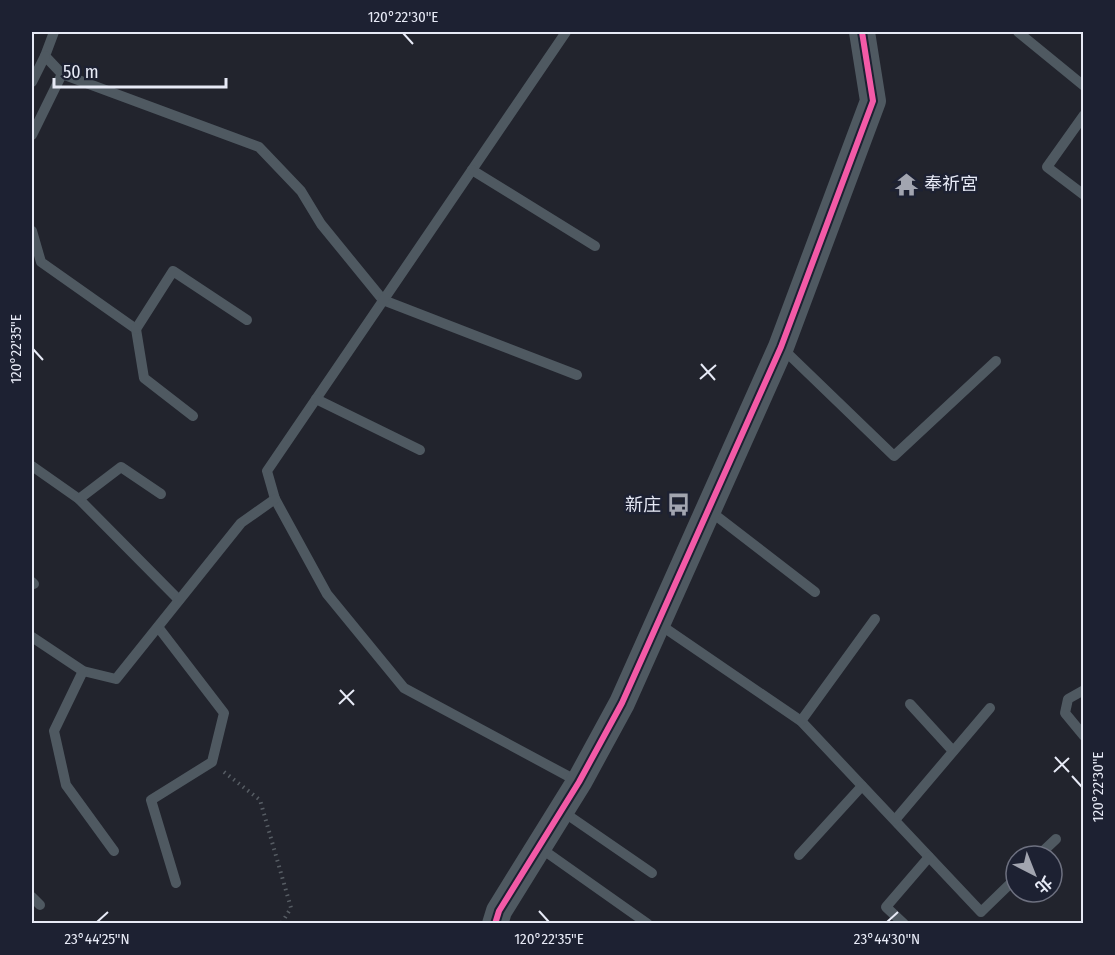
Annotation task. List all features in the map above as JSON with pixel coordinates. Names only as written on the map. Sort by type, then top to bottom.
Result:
[{"type":"street","points":[[495,924],[499,911],[579,782],[622,703],[710,511],[780,347],[873,101],[862,32]]},
{"type":"lane","points":[[32,82],[54,32]]},
{"type":"lane","points":[[566,32],[267,471],[275,499],[327,594],[404,688],[579,782]]},
{"type":"lane","points":[[1018,32],[1083,86]]},
{"type":"lane","points":[[45,56],[62,74],[259,147],[301,191],[321,224],[383,300],[577,375]]},
{"type":"lane","points":[[32,135],[62,74]]},
{"type":"lane","points":[[1083,115],[1047,167],[1083,195]]},
{"type":"lane","points":[[472,170],[595,246]]},
{"type":"lane","points":[[32,231],[41,262],[136,329]]},
{"type":"lane","points":[[193,416],[144,378],[136,329],[173,271],[247,320]]},
{"type":"lane","points":[[780,347],[894,456],[996,361]]},
{"type":"lane","points":[[316,399],[420,450]]},
{"type":"lane","points":[[32,466],[79,499],[179,600]]},
{"type":"lane","points":[[79,499],[121,467],[161,494]]},
{"type":"lane","points":[[32,637],[83,671],[116,679],[241,523],[275,499]]},
{"type":"lane","points":[[710,511],[815,592]]},
{"type":"lane","points":[[801,721],[875,619]]},
{"type":"lane","points":[[659,624],[801,721],[981,912],[1004,890]]},
{"type":"lane","points":[[158,627],[225,713],[212,762],[151,800],[176,883]]},
{"type":"lane","points":[[83,671],[54,731],[66,785],[114,851]]},
{"type":"lane","points":[[1083,690],[1068,699],[1065,713],[1083,736]]},
{"type":"lane","points":[[910,704],[953,751]]},
{"type":"lane","points":[[895,820],[990,708]]},
{"type":"lane","points":[[799,855],[862,786]]},
{"type":"lane","points":[[561,811],[652,873]]},
{"type":"lane","points":[[1051,844],[1056,839]]},
{"type":"lane","points":[[539,847],[648,924]]},
{"type":"lane","points":[[904,924],[886,907],[929,857]]},
{"type":"path","points":[[212,762],[260,800],[291,908],[281,924]]},
{"type":"cycle path","points":[[495,924],[499,911],[579,782],[622,703],[781,347],[873,101],[862,32]]},
{"type":"place","name":"奉祈宮","points":[[906,184]]},
{"type":"place","name":"新庄","points":[[679,505]]}]
